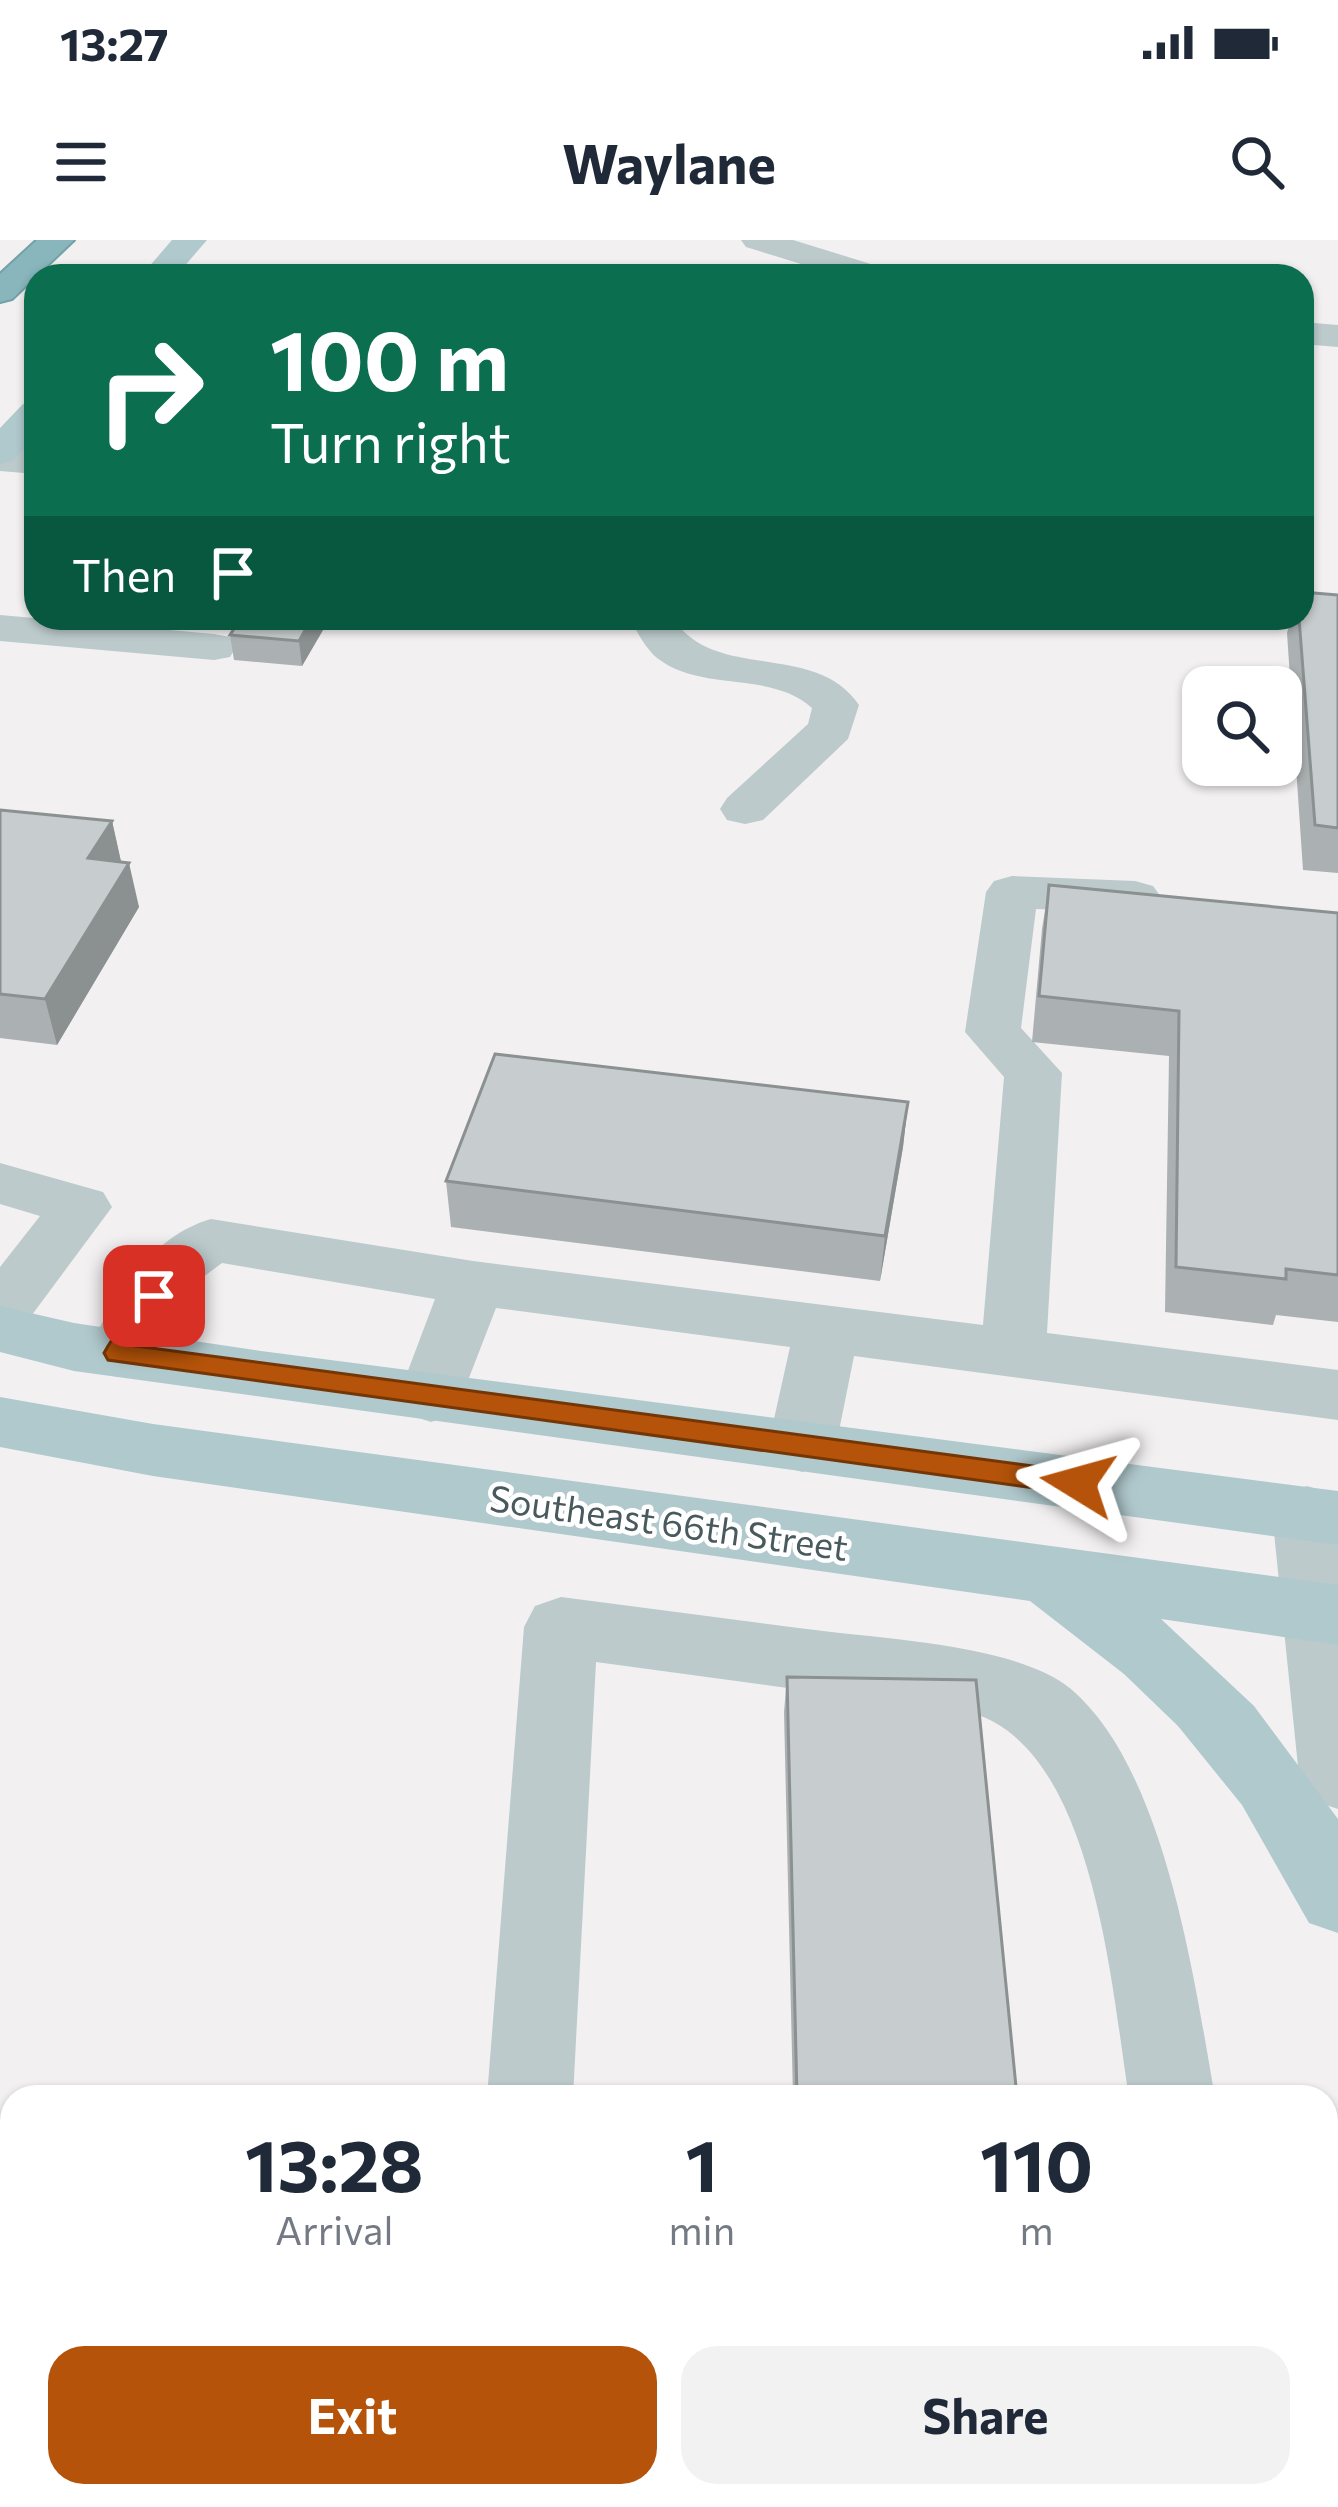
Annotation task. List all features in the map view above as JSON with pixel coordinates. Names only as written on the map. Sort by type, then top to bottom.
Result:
[{"type":"highway","points":[[31,264],[57,240]]},
{"type":"highway","points":[[0,292],[24,270]]},
{"type":"main road","points":[[169,264],[190,240]]},
{"type":"main road","points":[[0,455],[24,426]]},
{"type":"main road","points":[[0,1329],[118,1353],[1322,1516]]},
{"type":"main road","name":"Southeast 66th Street","points":[[0,1421],[153,1450],[1327,1613]]},
{"type":"main road","points":[[1048,1574],[1180,1680],[1246,1750],[1308,1835],[1338,1897]]},
{"type":"street","points":[[758,240],[836,264]]},
{"type":"street","points":[[0,628],[214,647]]},
{"type":"street","points":[[660,630],[673,649],[712,663],[821,688],[836,705],[831,729],[746,809]]},
{"type":"street","points":[[1013,1353],[1034,1073],[993,1032],[1012,892],[1055,890],[1179,900]]},
{"type":"street","points":[[0,1183],[81,1207],[0,1311]]},
{"type":"street","points":[[118,1353],[172,1268],[211,1240],[473,1282],[1338,1395]]},
{"type":"street","points":[[431,1397],[473,1282]]},
{"type":"street","points":[[802,1446],[827,1328]]},
{"type":"street","points":[[1322,1516],[1338,1776]]},
{"type":"street","points":[[531,2085],[561,1627],[971,1682],[1022,1696],[1050,1716],[1086,1772],[1127,1867],[1170,2085]]},
{"type":"building","points":[[1314,593],[1338,595],[1338,828],[1315,825],[1300,630],[1314,630]]},
{"type":"building","points":[[233,630],[305,630],[299,641],[230,635]]},
{"type":"building","points":[[0,810],[112,821],[88,858],[129,863],[45,999],[0,994]]},
{"type":"building","points":[[1049,885],[1338,913],[1338,1275],[1286,1269],[1286,1279],[1176,1267],[1179,1011],[1039,996]]},
{"type":"building","points":[[495,1054],[908,1102],[885,1236],[446,1181]]},
{"type":"building","points":[[787,1677],[976,1680],[1016,2085],[797,2085]]},
{"type":"route","points":[[154,1296],[118,1353],[1078,1483]]}]
